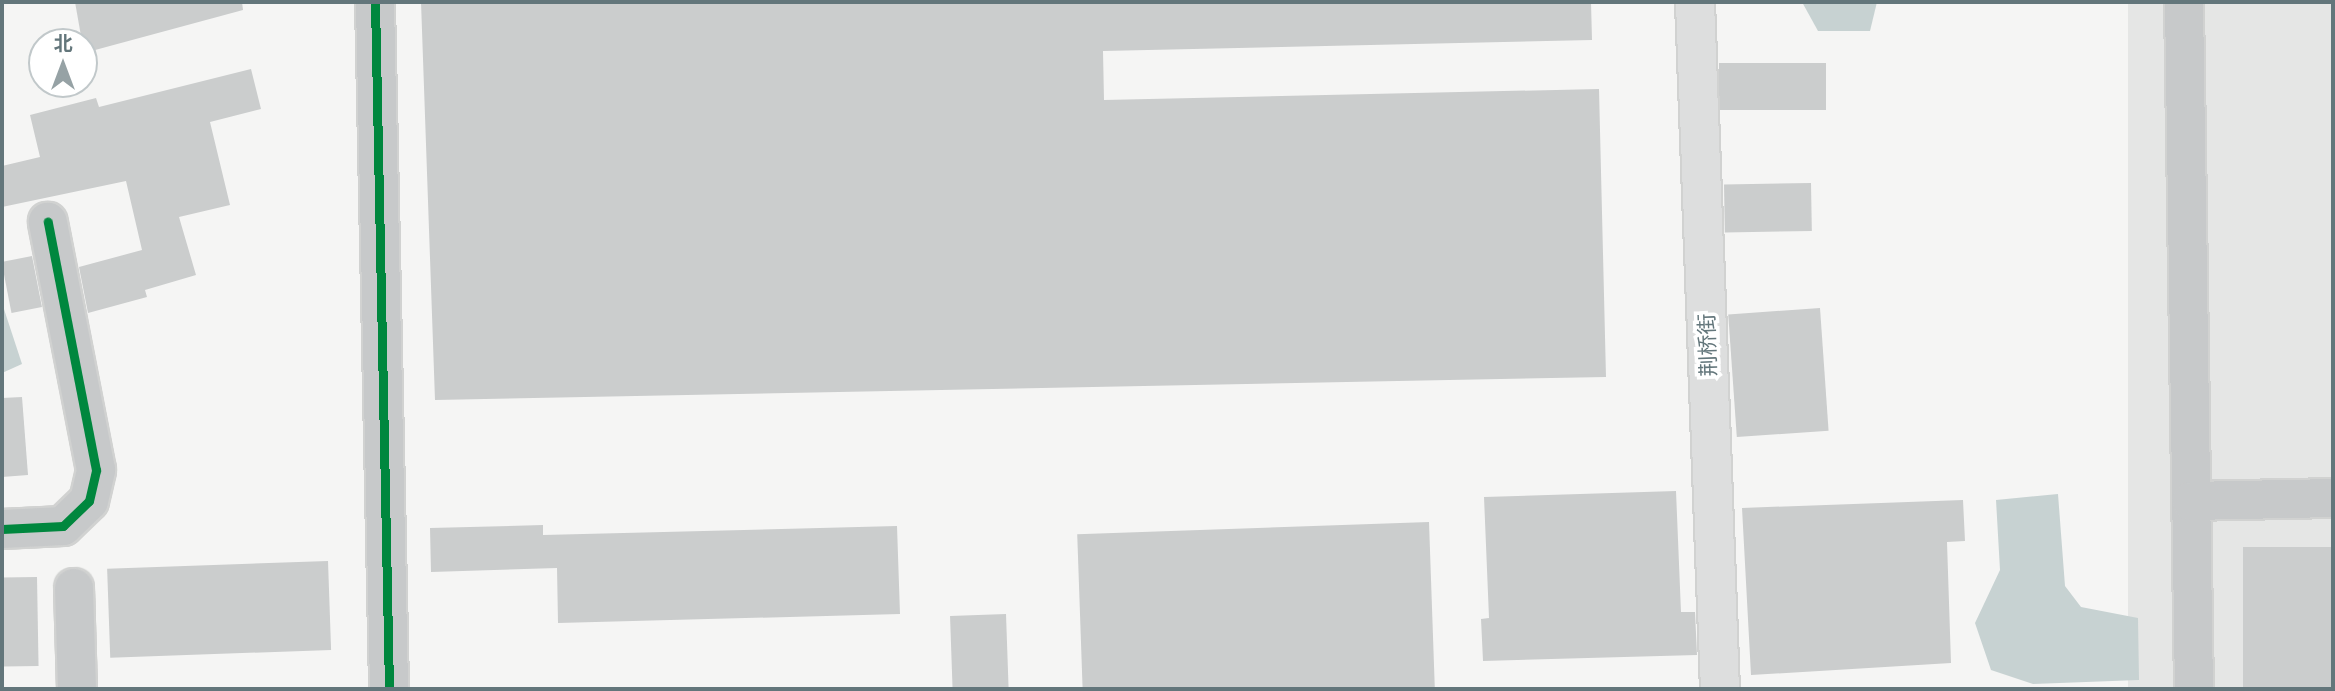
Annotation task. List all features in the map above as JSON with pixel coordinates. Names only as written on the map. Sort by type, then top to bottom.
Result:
[{"type":"main road","name":"荆桥街","points":[[1695,2],[1720,689]]},
{"type":"street","points":[[375,2],[389,689]]},
{"type":"street","points":[[2184,2],[2194,689]]},
{"type":"street","points":[[2,529],[63,526],[89,501],[96,470],[48,222]]},
{"type":"street","points":[[2192,501],[2333,498]]},
{"type":"street","points":[[74,588],[77,689]]},
{"type":"shaded area","points":[[1802,2],[1877,2],[1870,31],[1818,31]]},
{"type":"shaded area","points":[[2128,2],[2333,2],[2333,689],[2128,689]]},
{"type":"shaded area","points":[[2,303],[22,364],[2,373]]},
{"type":"shaded area","points":[[2058,494],[2065,586],[2081,607],[2138,618],[2139,680],[2033,684],[1991,670],[1975,623],[2000,570],[1996,500]]},
{"type":"building","points":[[75,2],[242,2],[243,10],[98,49],[98,28],[80,28]]},
{"type":"building","points":[[421,2],[1591,2],[1592,40],[1103,51],[1104,100],[1599,89],[1606,377],[435,400]]},
{"type":"building","points":[[1719,63],[1826,63],[1826,110],[1719,110]]},
{"type":"building","points":[[251,69],[261,109],[210,122],[230,205],[179,217],[196,275],[145,290],[147,297],[88,313],[79,267],[142,250],[126,181],[2,207],[2,166],[40,157],[30,115],[96,98],[99,107]]},
{"type":"building","points":[[1811,183],[1812,231],[1725,233],[1724,185]]},
{"type":"building","points":[[32,256],[42,307],[11,313],[2,262]]},
{"type":"building","points":[[1820,308],[1829,431],[1737,437],[1728,314]]},
{"type":"building","points":[[22,397],[28,475],[2,477],[2,398]]},
{"type":"building","points":[[1676,491],[1681,612],[1695,612],[1697,655],[1483,661],[1481,619],[1489,618],[1484,497]]},
{"type":"building","points":[[1963,500],[1965,541],[1947,542],[1951,663],[1751,675],[1742,508]]},
{"type":"building","points":[[1429,522],[1435,689],[1083,689],[1077,534]]},
{"type":"building","points":[[543,525],[543,535],[897,526],[900,614],[558,623],[557,568],[431,572],[430,528]]},
{"type":"building","points":[[2243,547],[2333,547],[2333,689],[2243,689]]},
{"type":"building","points":[[328,561],[331,650],[110,658],[107,569]]},
{"type":"building","points":[[37,577],[39,666],[4,667],[2,578]]},
{"type":"building","points":[[1006,614],[1009,689],[953,689],[950,616]]},
{"type":"cycle path","points":[[375,2],[389,689]]},
{"type":"cycle path","points":[[2,529],[63,526],[89,501],[96,470],[48,222]]}]
